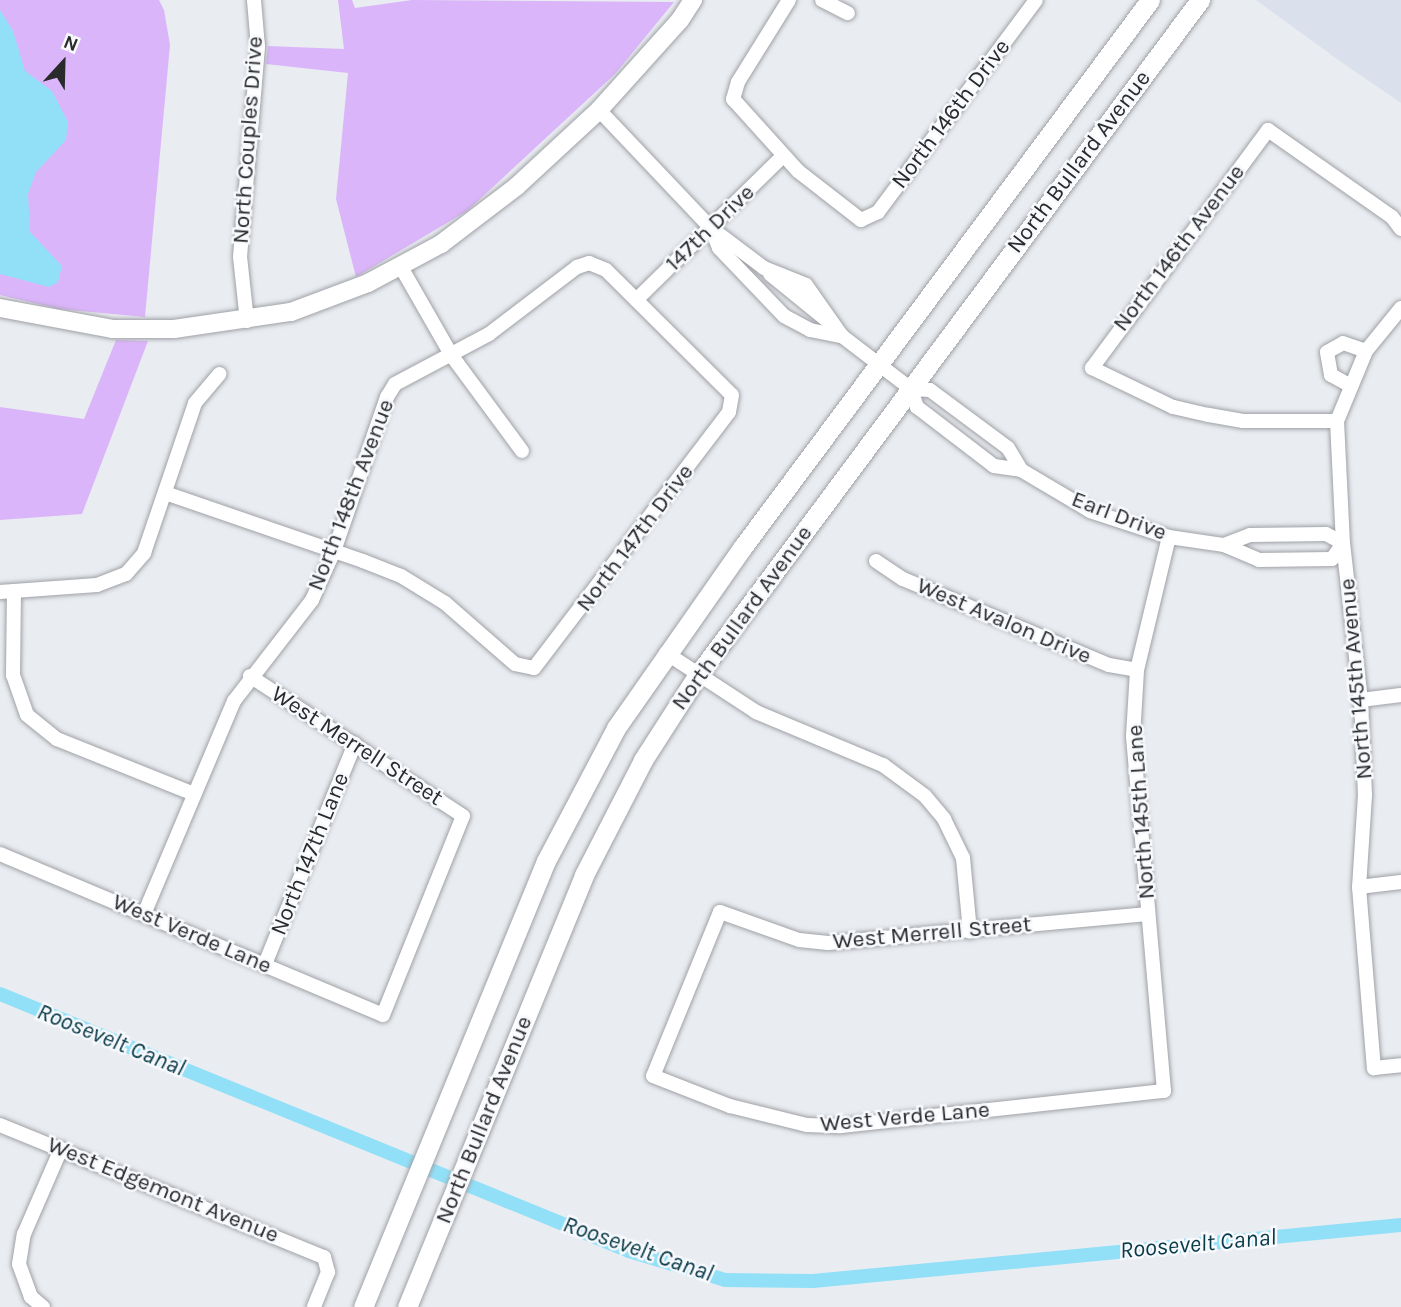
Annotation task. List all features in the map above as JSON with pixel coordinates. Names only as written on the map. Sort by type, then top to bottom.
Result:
[{"type":"main road","name":"North Bullard Avenue","points":[[363,1307],[561,829],[616,728],[666,653],[1150,0]]},
{"type":"main road","name":"North Bullard Avenue","points":[[407,1307],[606,827],[697,676],[1200,0]]},
{"type":"street","name":"North Couples Drive","points":[[247,321],[240,257],[258,47],[254,0]]},
{"type":"street","points":[[0,307],[112,329],[174,329],[247,321],[333,298],[401,267],[477,219],[599,110],[680,20],[693,0]]},
{"type":"street","points":[[783,156],[733,99],[738,82],[789,0]]},
{"type":"street","points":[[822,0],[848,13]]},
{"type":"street","name":"North 146th Drive","points":[[783,156],[843,210],[861,219],[878,212],[1036,0]]},
{"type":"street","points":[[599,110],[711,228],[764,268],[806,285],[842,336],[911,389]]},
{"type":"street","name":"North 146th Avenue","points":[[1337,421],[1243,421],[1185,410],[1092,368],[1268,130],[1392,217],[1401,229]]},
{"type":"street","name":"147th Drive","points":[[637,299],[783,156]]},
{"type":"street","points":[[711,228],[719,248],[784,316],[810,330],[842,336]]},
{"type":"street","name":"North 148th Avenue","points":[[144,914],[234,701],[250,676],[312,600],[334,551],[391,389],[452,356],[524,311],[583,264],[606,270],[637,299]]},
{"type":"street","points":[[401,267],[452,356],[522,451]]},
{"type":"street","name":"North 147th Drive","points":[[334,551],[424,589],[524,668],[542,663],[729,412],[732,395],[637,299]]},
{"type":"street","name":"North 145th Avenue","points":[[1401,308],[1366,351],[1337,421],[1343,543],[1361,700],[1365,795],[1359,887],[1374,1068],[1401,1065]]},
{"type":"street","points":[[1352,386],[1331,374],[1327,352],[1343,343],[1366,351]]},
{"type":"street","points":[[194,794],[57,738],[27,715],[13,675],[7,592],[97,584],[127,574],[144,553],[195,403],[219,374]]},
{"type":"street","name":"Earl Drive","points":[[1021,470],[1008,448],[930,390],[911,389],[917,407],[994,466],[1021,470],[1090,511],[1169,537],[1224,545],[1259,560],[1332,559],[1343,543],[1326,534],[1250,535],[1224,545]]},
{"type":"street","points":[[166,493],[334,551]]},
{"type":"street","name":"North 145th Lane","points":[[1164,1091],[1133,736],[1137,670],[1169,537]]},
{"type":"street","name":"West Avalon Drive","points":[[876,561],[916,585],[1109,664],[1137,670]]},
{"type":"street","points":[[666,653],[697,676],[756,712],[883,765],[925,796],[944,819],[962,858],[970,932]]},
{"type":"street","name":"West Merrell Street","points":[[250,676],[463,816],[383,1015]]},
{"type":"street","points":[[1361,700],[1401,695]]},
{"type":"street","name":"North 147th Lane","points":[[265,964],[355,744]]},
{"type":"street","name":"West Verde Lane","points":[[0,853],[383,1015]]},
{"type":"street","points":[[1359,887],[1401,882]]},
{"type":"street","name":"West Merrell Street","points":[[653,1076],[720,912],[799,940],[828,943],[1148,914]]},
{"type":"street","name":"West Verde Lane","points":[[653,1076],[765,1116],[841,1126],[1164,1091]]},
{"type":"street","name":"West Edgemont Avenue","points":[[0,1125],[324,1257],[328,1272],[314,1307]]},
{"type":"street","points":[[43,1307],[31,1297],[19,1264],[24,1234],[61,1149]]},
{"type":"shaded area","points":[[0,0],[159,0],[164,10],[170,45],[145,317],[59,309],[0,295]]},
{"type":"shaded area","points":[[338,0],[352,0],[355,8],[412,0],[674,2],[615,74],[467,211],[356,277],[336,199],[348,73],[266,64],[268,46],[344,49]]},
{"type":"shaded area","points":[[1256,0],[1401,0],[1401,103],[1344,64]]},
{"type":"shaded area","points":[[116,340],[148,341],[82,514],[0,520],[0,407],[84,419]]},
{"type":"water","points":[[0,10],[13,31],[25,71],[52,91],[68,122],[66,140],[36,172],[28,194],[30,232],[62,266],[58,282],[49,287],[0,274]]},
{"type":"waterway","name":"Roosevelt Canal","points":[[0,994],[629,1251],[725,1280],[813,1281],[1401,1225]]}]
